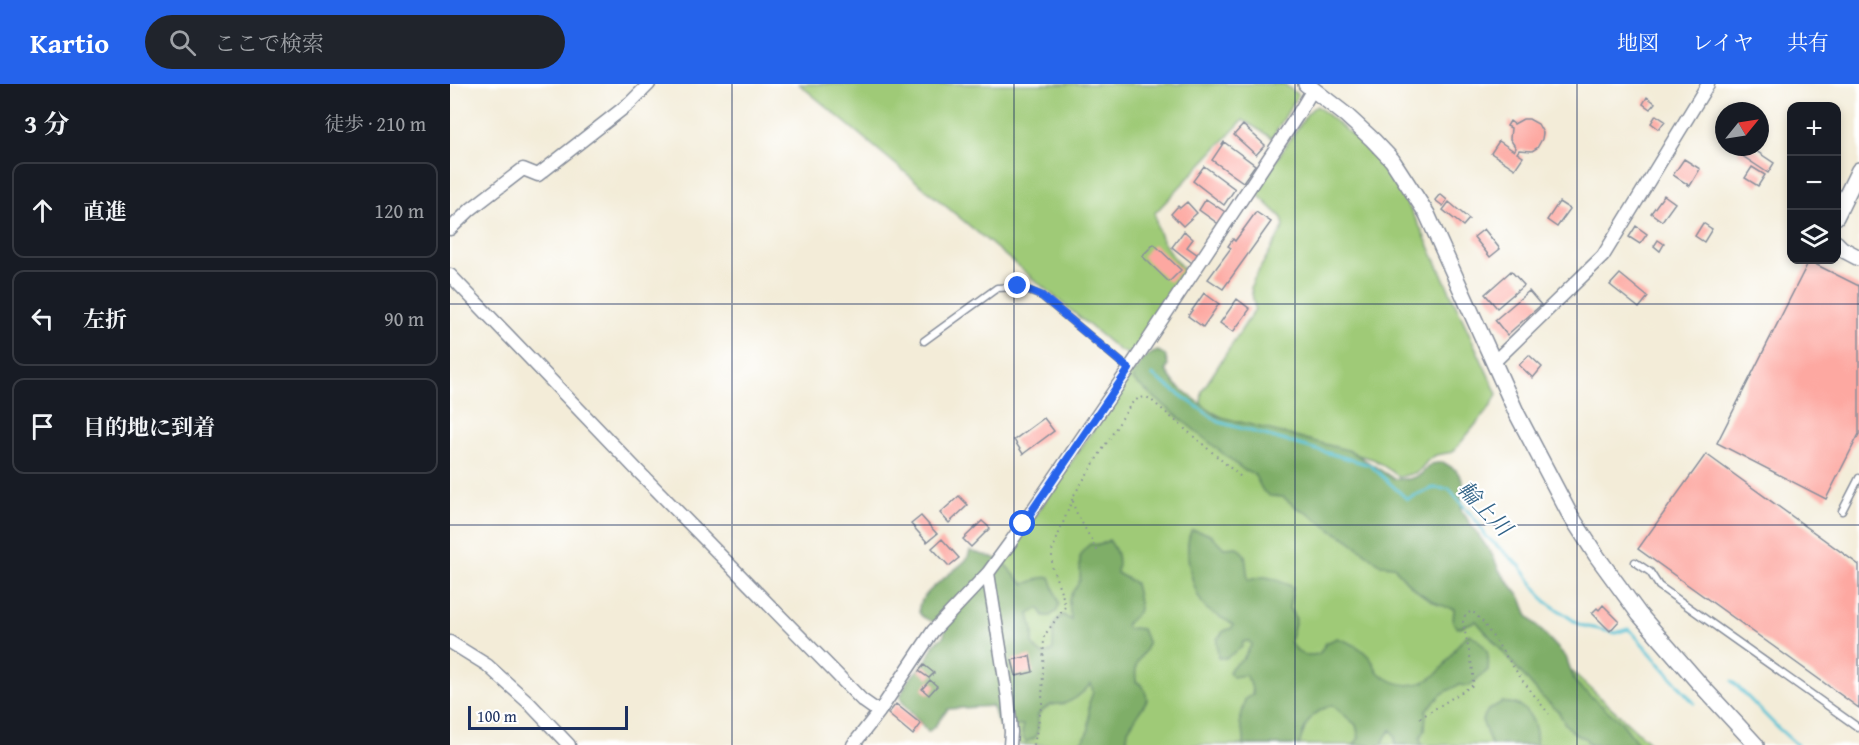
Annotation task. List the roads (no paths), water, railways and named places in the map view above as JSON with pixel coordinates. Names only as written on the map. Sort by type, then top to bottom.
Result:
[{"type":"street","points":[[450,229],[471,209],[522,169],[538,176],[630,104],[648,84]]},
{"type":"street","points":[[1494,362],[1604,256],[1708,84]]},
{"type":"street","points":[[853,745],[879,712],[933,631],[988,573],[1010,543],[1297,116],[1312,86],[1392,160],[1427,214],[1544,468],[1596,555],[1639,614],[1756,745]]},
{"type":"street","points":[[1839,210],[1859,170]]},
{"type":"street","points":[[1841,248],[1859,258]]},
{"type":"street","points":[[450,275],[854,692],[879,712]]},
{"type":"street","points":[[988,573],[1008,698],[1010,745]]},
{"type":"street","points":[[450,642],[487,665],[528,702],[569,745]]},
{"type":"lane","points":[[924,341],[997,288],[1018,286],[1042,296],[1129,369]]},
{"type":"lane","points":[[1842,511],[1859,478]]},
{"type":"lane","points":[[1635,562],[1650,572],[1659,586],[1859,728]]},
{"type":"waterway","name":"輪上川","points":[[1152,375],[1219,422],[1370,465],[1407,499],[1433,488],[1449,489],[1486,536],[1520,566],[1545,601],[1580,625],[1616,633],[1628,629],[1694,703]]},
{"type":"waterway","name":"輪上川","points":[[1732,681],[1797,745]]}]
